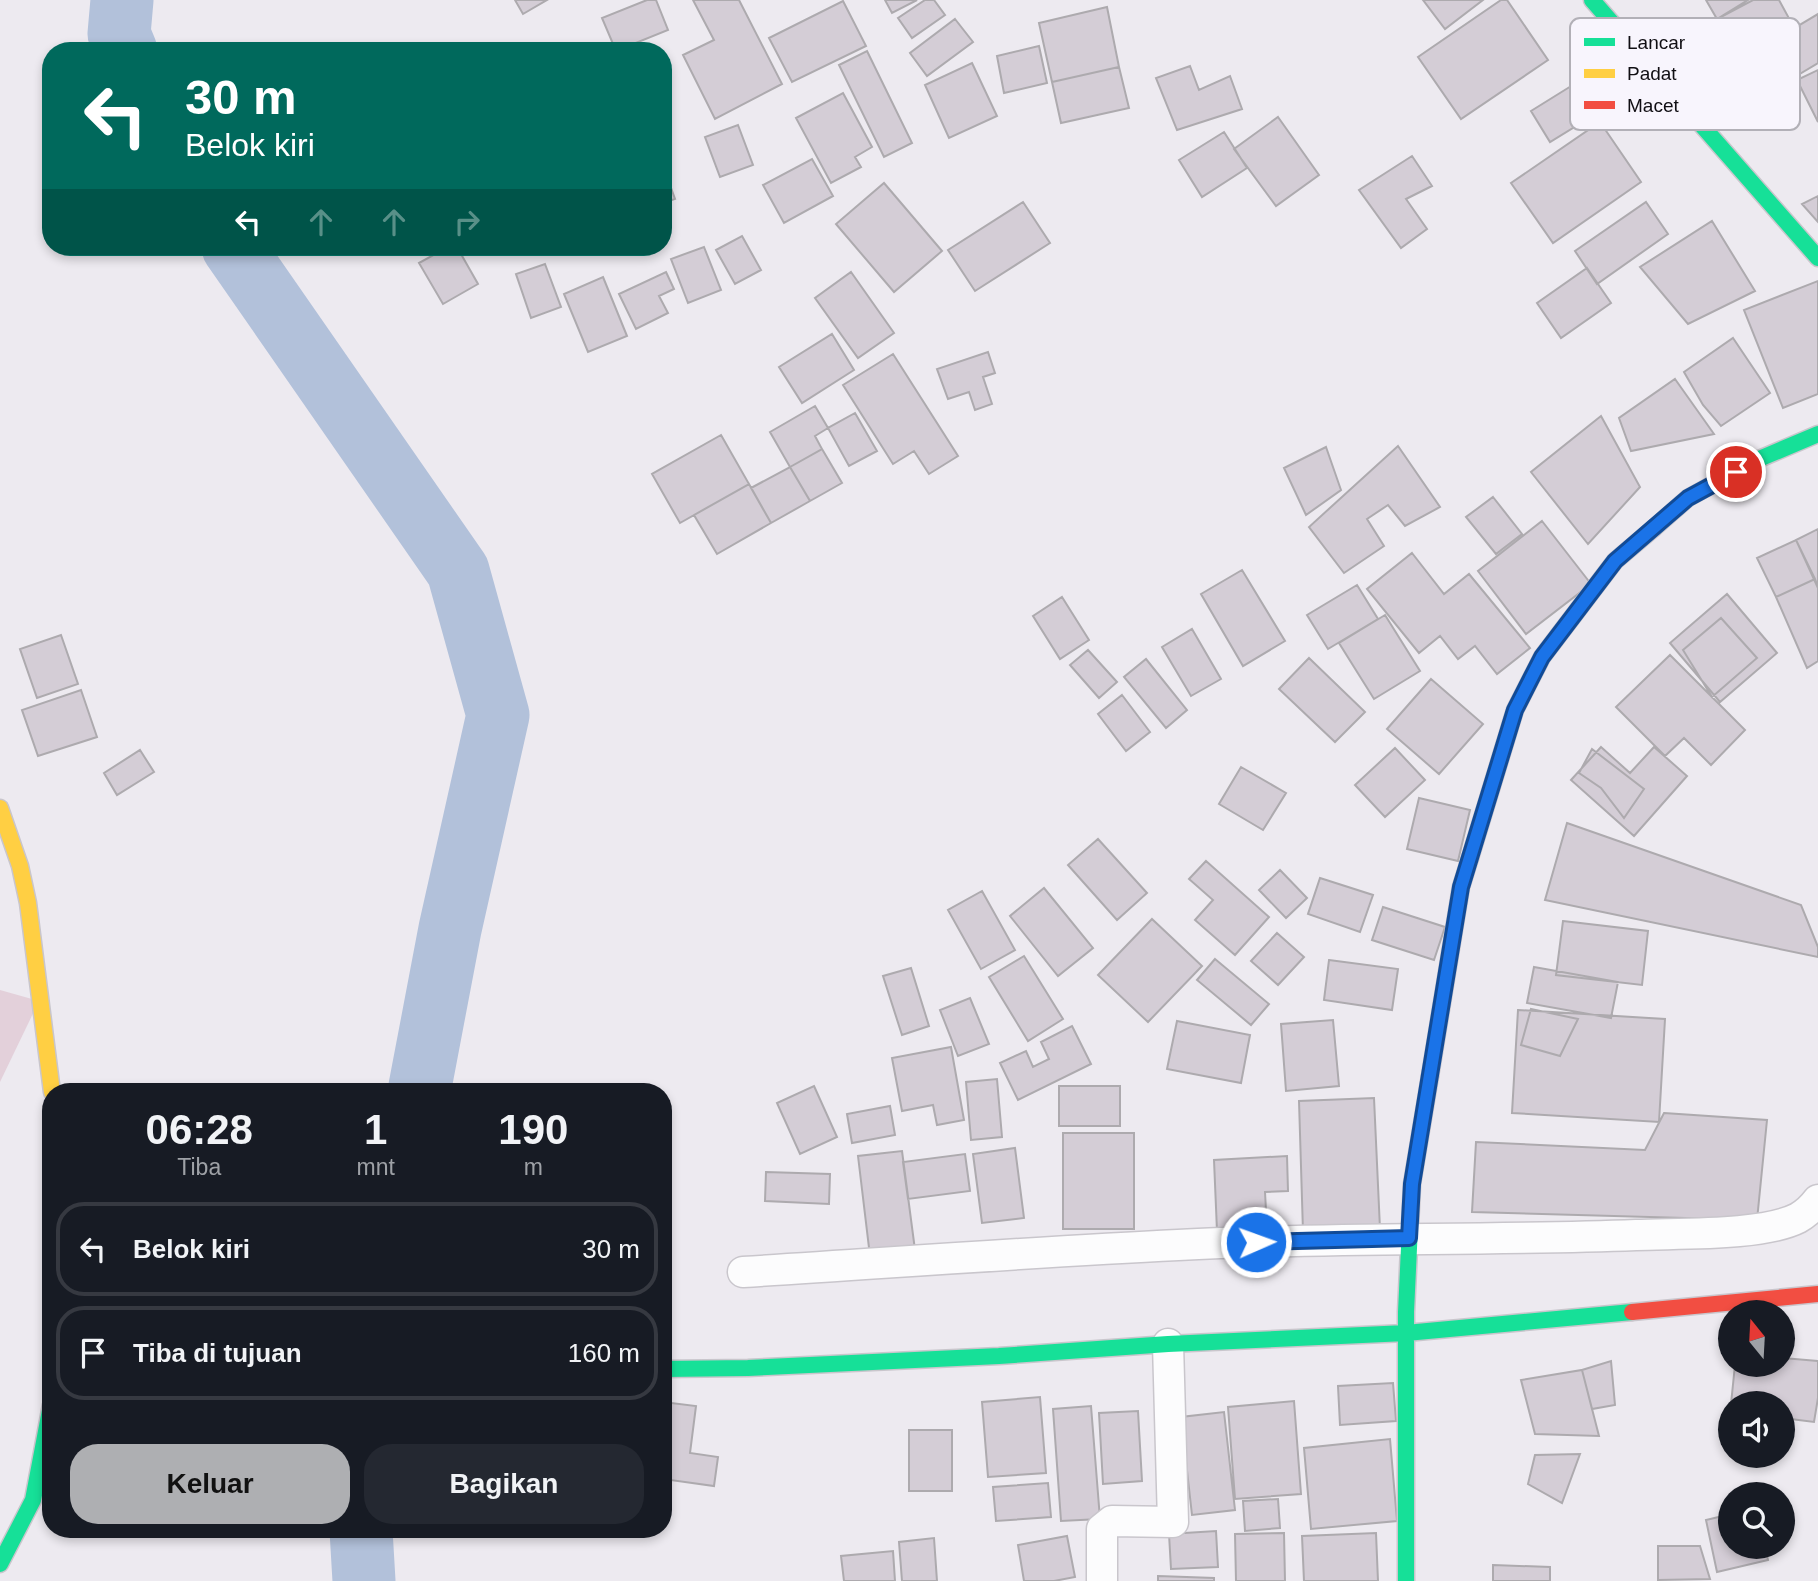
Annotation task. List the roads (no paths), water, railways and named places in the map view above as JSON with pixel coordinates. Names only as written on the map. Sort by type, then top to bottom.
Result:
[{"type":"main road","points":[[1592,0],[1608,18]]},
{"type":"main road","points":[[1706,130],[1818,258]]},
{"type":"main road","points":[[1406,1581],[1406,1312],[1412,1184],[1461,887],[1515,710],[1542,657],[1615,561],[1688,498],[1759,459],[1818,435]]},
{"type":"main road","points":[[0,807],[20,866],[28,903],[51,1083]]},
{"type":"main road","points":[[672,1369],[985,1357],[1168,1344],[1406,1333],[1818,1294]]},
{"type":"main road","points":[[0,1564],[33,1500],[42,1452]]},
{"type":"street","points":[[743,1272],[1180,1245],[1409,1238],[1576,1237],[1758,1228],[1796,1220],[1810,1211],[1818,1200]]},
{"type":"street","points":[[1102,1581],[1102,1529],[1106,1524],[1112,1521],[1173,1522],[1168,1344]]},
{"type":"waterway","points":[[122,0],[119,34],[122,42]]},
{"type":"waterway","points":[[239,256],[458,571],[498,715],[450,929],[421,1083]]},
{"type":"waterway","points":[[361,1538],[364,1581]]}]
